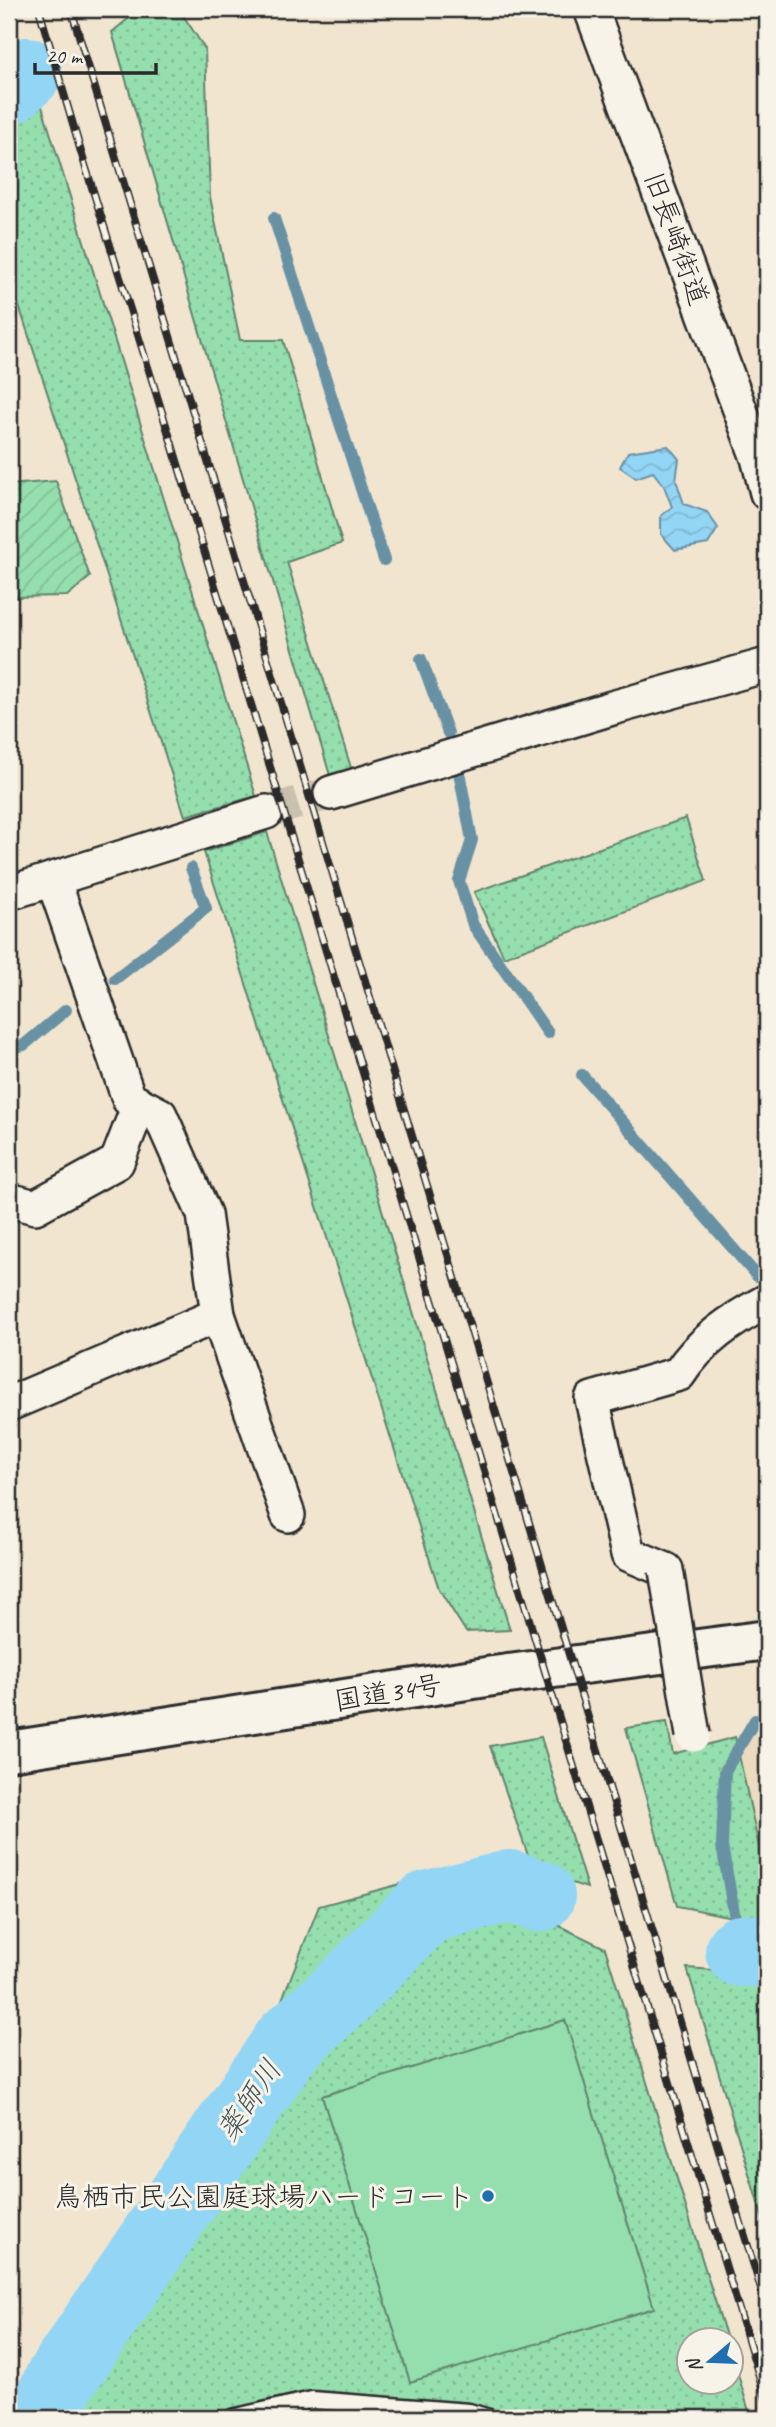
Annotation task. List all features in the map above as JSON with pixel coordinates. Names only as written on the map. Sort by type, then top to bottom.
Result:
[{"type":"highway","name":"国道34号","points":[[9,1751],[493,1676],[767,1640]]},
{"type":"street","name":"旧長崎街道","points":[[591,9],[763,456],[767,493]]},
{"type":"street","points":[[331,793],[612,708],[767,665]]},
{"type":"street","points":[[9,893],[266,812]]},
{"type":"street","points":[[53,879],[129,1099],[160,1115],[204,1214],[218,1315],[288,1515]]},
{"type":"street","points":[[9,1200],[35,1207],[117,1162],[139,1105]]},
{"type":"street","points":[[693,1735],[666,1570],[628,1554],[592,1399],[679,1374],[692,1354],[740,1315],[767,1301]]},
{"type":"street","points":[[9,1405],[218,1315]]},
{"type":"lane","points":[[232,2418],[312,2400],[470,2412],[489,2418]]},
{"type":"shaded area","points":[[767,1720],[767,1883],[735,1737]]},
{"type":"green space","points":[[140,9],[179,9],[205,49],[210,197],[240,340],[283,340],[342,543],[287,562],[352,771],[331,779],[112,32]]},
{"type":"green space","points":[[36,87],[256,796],[185,816],[9,275],[9,108]]},
{"type":"green space","points":[[56,481],[90,577],[67,596],[9,597],[9,485]]},
{"type":"green space","points":[[686,818],[706,881],[504,957],[474,892]]},
{"type":"green space","points":[[267,832],[510,1630],[466,1632],[439,1589],[204,852]]},
{"type":"green space","points":[[667,1722],[673,1754],[735,1737],[767,1883],[767,1924],[677,1906],[626,1728]]},
{"type":"green space","points":[[541,1737],[587,1888],[533,1870],[490,1746]]},
{"type":"green space","points":[[419,1879],[268,2035],[319,1906]]},
{"type":"green space","points":[[481,1908],[541,1917],[605,1948],[723,2326],[674,2326],[674,2396],[744,2395],[751,2418],[65,2418],[86,2375],[280,2085],[434,1925]]},
{"type":"green space","points":[[687,1968],[767,1974],[767,2233]]},
{"type":"green space","points":[[565,2020],[654,2308],[410,2382],[322,2096]]},
{"type":"water","points":[[668,446],[679,459],[676,480],[684,504],[707,512],[718,528],[708,544],[675,550],[661,534],[661,516],[672,507],[664,486],[653,472],[636,478],[620,467],[628,452]]},
{"type":"waterway","points":[[9,88],[26,73]]},
{"type":"waterway","points":[[274,218],[384,560]]},
{"type":"waterway","points":[[421,659],[448,733]]},
{"type":"waterway","points":[[459,772],[472,840],[459,881],[473,925],[548,1033]]},
{"type":"waterway","points":[[115,979],[206,908],[191,868]]},
{"type":"waterway","points":[[9,1049],[24,1045],[66,1010]]},
{"type":"waterway","points":[[582,1075],[757,1276]]},
{"type":"waterway","points":[[741,1951],[722,1846],[725,1771],[755,1720]]},
{"type":"waterway","name":"薬師川","points":[[43,2418],[60,2380],[289,2041],[343,1993],[427,1907],[510,1886],[539,1896]]},
{"type":"waterway","name":"薬師川","points":[[741,1951],[767,1950]]},
{"type":"tunnel","points":[[266,812],[331,793]]},
{"type":"railway","points":[[39,9],[767,2402]]},
{"type":"railway","points":[[71,9],[767,2309]]},
{"type":"place","name":"鳥栖市民公園庭球場ハードコート","points":[[488,2196]]}]
